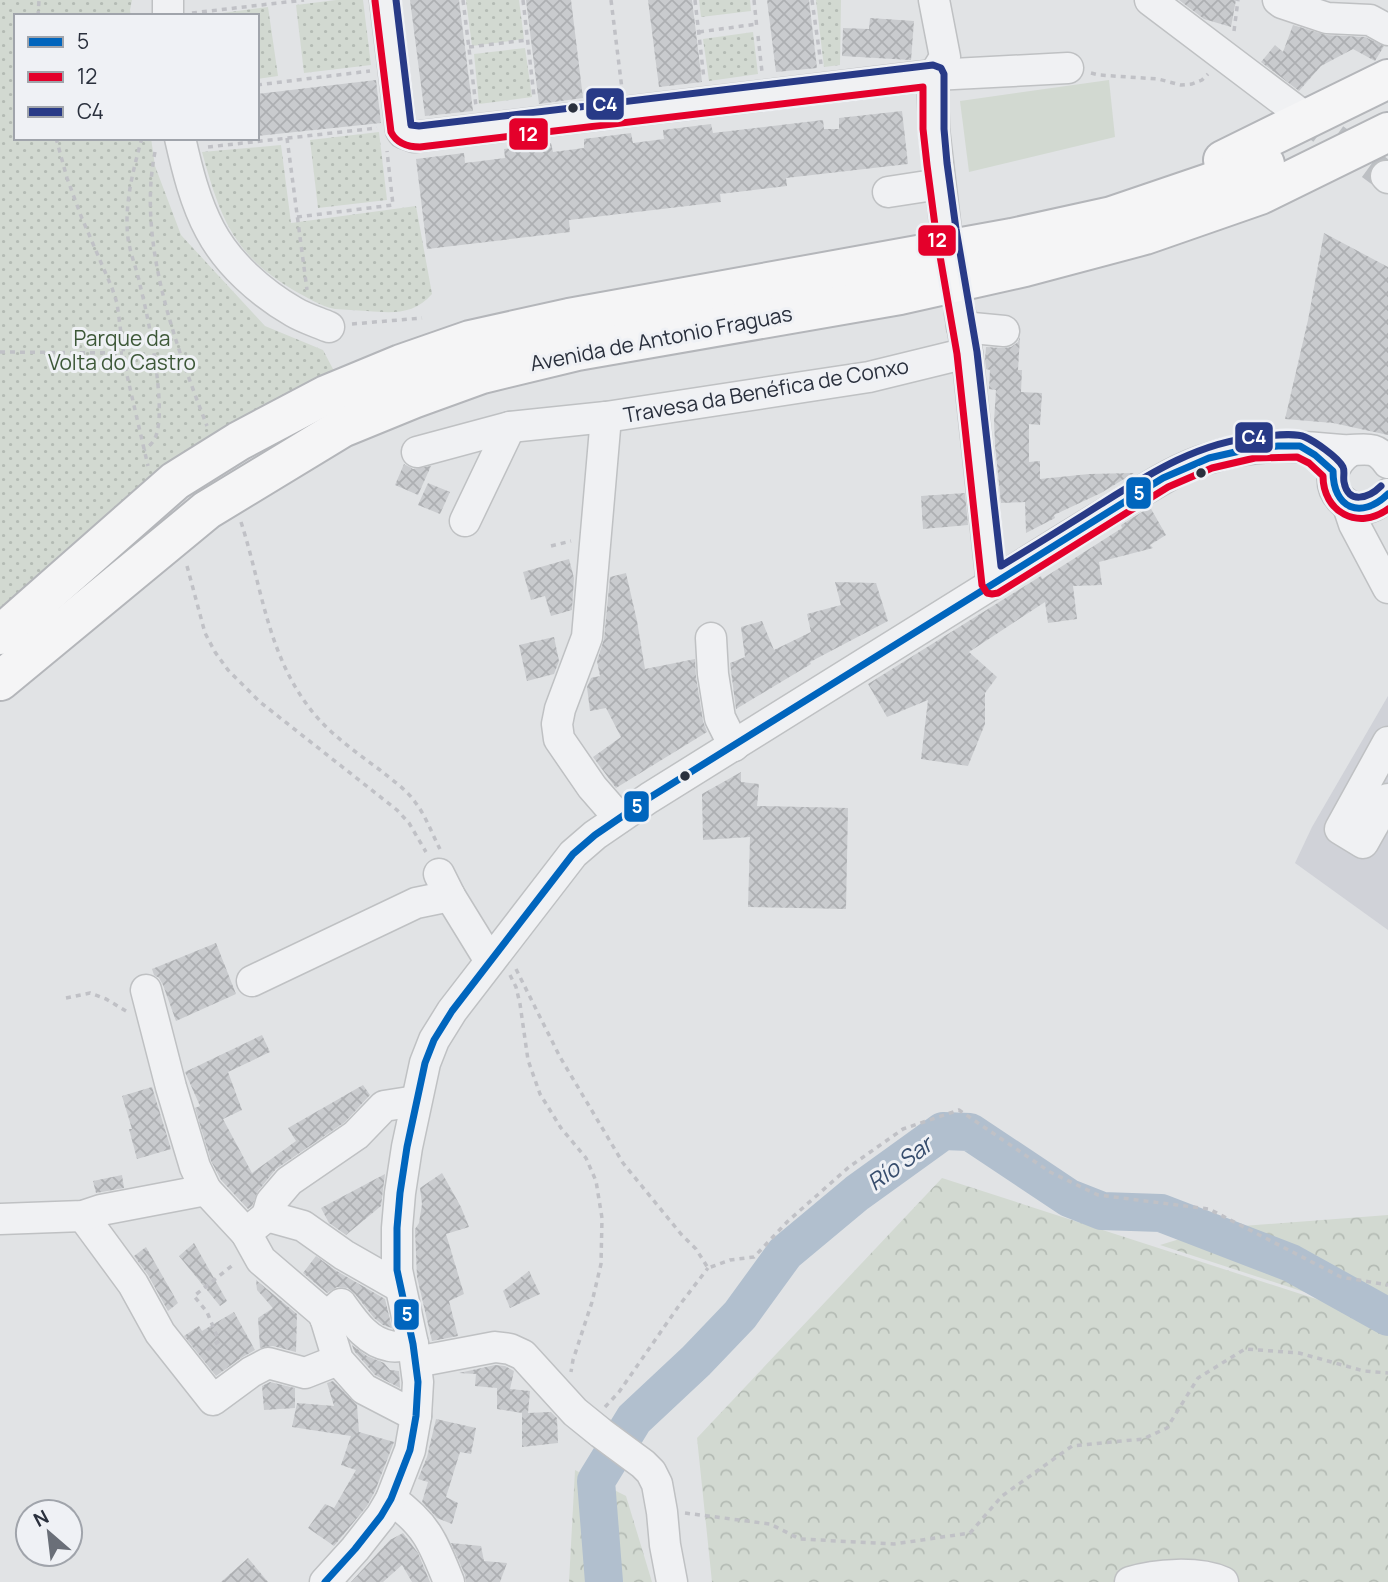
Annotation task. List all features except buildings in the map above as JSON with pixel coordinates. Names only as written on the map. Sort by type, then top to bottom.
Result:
[{"type":"highway","points":[[1161,200],[1208,167],[1388,79]]},
{"type":"highway","name":"Avenida de Antonio Fraguas","points":[[0,635],[175,481],[239,441],[326,395],[401,364],[470,340],[569,318],[1012,238],[1112,216],[1257,168],[1388,104]]},
{"type":"highway","name":"Avenida de Antonio Fraguas","points":[[0,681],[207,510],[354,423],[481,374],[563,354],[900,295],[1145,235],[1260,195],[1388,132]]},
{"type":"highway","points":[[996,273],[1062,273],[1129,258],[1229,226],[1356,172],[1387,170]]},
{"type":"street","points":[[385,0],[401,130],[406,135],[419,137],[934,75],[1068,68]]},
{"type":"street","points":[[934,0],[944,57],[934,75],[934,129],[946,231]]},
{"type":"street","points":[[1150,0],[1298,112]]},
{"type":"street","points":[[1278,0],[1327,18],[1370,20],[1388,30]]},
{"type":"street","points":[[182,142],[199,205],[223,251],[240,271],[266,293],[295,313],[329,327]]},
{"type":"street","points":[[888,192],[940,184]]},
{"type":"street","points":[[963,331],[992,584]]},
{"type":"street","name":"Travesa da Benéfica de Conxo","points":[[417,452],[510,428],[869,377],[943,358],[963,331],[1004,331]]},
{"type":"street","name":"Travesa da Benéfica de Conxo","points":[[606,416],[587,637],[557,724],[559,739],[592,787],[618,818]]},
{"type":"street","points":[[465,521],[510,428]]},
{"type":"street","points":[[325,1582],[381,1516],[391,1499],[410,1450],[418,1382],[396,1252],[400,1193],[425,1063],[438,1033],[452,1011],[573,854],[618,818],[1163,478],[1188,466],[1209,458],[1253,448],[1278,446],[1300,446],[1315,456],[1341,461],[1363,448],[1375,451],[1388,463]]},
{"type":"street","points":[[1341,461],[1334,490],[1337,495],[1366,511],[1388,588]]},
{"type":"street","points":[[711,638],[720,718],[733,746]]},
{"type":"street","points":[[1388,742],[1340,829],[1363,843],[1388,799]]},
{"type":"street","points":[[252,981],[416,903],[444,885],[496,953]]},
{"type":"street","points":[[146,990],[171,1087],[195,1167],[206,1190],[251,1236],[261,1260],[324,1314],[338,1360],[364,1389],[416,1416]]},
{"type":"street","points":[[251,1236],[271,1202],[289,1181],[356,1135],[384,1106],[416,1101]]},
{"type":"street","points":[[0,1219],[83,1216],[206,1190]]},
{"type":"street","points":[[83,1216],[133,1284],[160,1334],[213,1400],[268,1363],[305,1373],[338,1360]]},
{"type":"street","points":[[251,1236],[303,1226],[344,1255],[400,1287]]},
{"type":"street","points":[[325,1318],[341,1304],[358,1327],[374,1341],[414,1353],[495,1347],[510,1349],[523,1355],[565,1401],[651,1472],[657,1484],[672,1582]]},
{"type":"street","points":[[391,1499],[414,1517],[425,1530],[449,1582]]},
{"type":"street","points":[[1130,1582],[1142,1578],[1182,1575],[1223,1582]]},
{"type":"path","points":[[175,10],[304,0]]},
{"type":"path","points":[[463,0],[477,116]]},
{"type":"path","points":[[523,0],[534,95]]},
{"type":"path","points":[[611,0],[622,92]]},
{"type":"path","points":[[695,0],[705,88]]},
{"type":"path","points":[[699,32],[757,27],[754,0]]},
{"type":"path","points":[[812,0],[821,61]]},
{"type":"path","points":[[1234,34],[1238,0]]},
{"type":"path","points":[[758,36],[763,81]]},
{"type":"path","points":[[468,47],[527,40]]},
{"type":"path","points":[[1068,68],[1099,75],[1158,79],[1181,85],[1202,80],[1210,72]]},
{"type":"path","points":[[259,85],[377,70]]},
{"type":"path","points":[[259,139],[384,127]]},
{"type":"path","points":[[287,138],[307,291]]},
{"type":"path","points":[[57,140],[81,216],[117,303],[123,353],[150,474]]},
{"type":"path","points":[[141,140],[134,165],[127,216],[128,238],[155,361],[159,412],[154,440],[144,450]]},
{"type":"path","points":[[208,429],[185,369],[160,277],[151,233],[152,168],[182,142],[234,140]]},
{"type":"path","points":[[297,217],[393,205],[386,147]]},
{"type":"path","points":[[329,327],[422,318]]},
{"type":"path","points":[[0,352],[123,353]]},
{"type":"path","points":[[185,560],[205,633],[228,670],[260,702],[397,810],[409,823],[444,885]]},
{"type":"path","points":[[496,953],[623,1163],[696,1249],[708,1268]]},
{"type":"path","points":[[66,998],[90,993],[106,999],[128,1013],[159,1040]]},
{"type":"path","points":[[595,1428],[708,1268],[730,1260],[754,1257],[788,1221],[849,1167],[903,1129],[959,1110],[1050,1172],[1098,1195],[1209,1209],[1341,1277],[1388,1285]]},
{"type":"path","points":[[187,1367],[219,1340],[207,1312],[194,1296],[251,1236]]},
{"type":"path","points":[[662,1512],[770,1524],[800,1539],[894,1544],[970,1533],[1002,1496],[1072,1446],[1143,1439],[1167,1428],[1198,1378],[1245,1349],[1299,1353],[1364,1371],[1388,1373]]},
{"type":"shaded area","points":[[1388,696],[1388,930],[1295,863],[1312,827]]},
{"type":"green space","name":"Parque da Volta do Castro","points":[[0,0],[132,0],[131,14],[14,14],[14,140],[151,140],[155,166],[181,235],[265,326],[323,350],[334,371],[0,610]]},
{"type":"green space","points":[[363,0],[371,65],[304,73],[296,5]]},
{"type":"green space","points":[[466,0],[519,0],[524,39],[472,46]]},
{"type":"green space","points":[[699,0],[750,0],[751,11],[701,17]]},
{"type":"green space","points":[[816,0],[841,0],[840,65],[824,67]]},
{"type":"green space","points":[[268,7],[278,76],[259,79],[259,14],[215,14]]},
{"type":"green space","points":[[753,32],[758,74],[709,81],[703,39]]},
{"type":"green space","points":[[525,48],[532,97],[479,104],[474,54]]},
{"type":"green space","points":[[1109,80],[1115,137],[969,172],[960,101]]},
{"type":"green space","points":[[379,132],[387,200],[318,208],[310,140]]},
{"type":"green space","points":[[281,145],[291,223],[416,206],[432,294],[425,301],[410,309],[394,312],[335,309],[295,291],[257,263],[243,248],[223,215],[202,152]]},
{"type":"green space","points":[[942,1178],[1344,1308],[1388,1336],[1388,1582],[712,1582],[697,1438]]},
{"type":"green space","points":[[1388,1215],[1388,1332],[1344,1305],[1160,1245],[1216,1228]]},
{"type":"green space","points":[[575,1470],[626,1496],[652,1582],[569,1582]]},
{"type":"waterway","name":"Río Sar","points":[[604,1582],[596,1481],[634,1419],[740,1315],[785,1253],[857,1193],[943,1131],[970,1132],[1069,1198],[1102,1211],[1161,1213],[1291,1263],[1388,1317]]},
{"type":"tunnel","points":[[1298,112],[1386,176]]},
{"type":"transit line","name":"C4","points":[[396,0],[411,125],[419,126],[933,65],[941,68],[944,74],[947,163],[977,352],[1001,566],[1156,471],[1195,452],[1236,440],[1282,435],[1305,437],[1340,463],[1344,469],[1346,489],[1354,497],[1371,494],[1381,486]]},
{"type":"transit line","name":"12","points":[[375,1],[391,132],[400,142],[411,146],[923,87],[923,129],[927,165],[957,354],[982,585],[987,593],[998,593],[1168,487],[1212,468],[1255,458],[1297,457],[1309,463],[1323,476],[1329,499],[1336,508],[1354,518],[1377,515],[1388,509]]},
{"type":"transit line","name":"5","points":[[325,1582],[381,1516],[391,1499],[410,1450],[418,1382],[397,1270],[397,1228],[407,1147],[425,1063],[434,1040],[452,1011],[573,854],[595,835],[649,798],[1163,478],[1209,458],[1253,448],[1300,446],[1333,471],[1338,494],[1343,502],[1350,506],[1368,507],[1388,494]]}]
